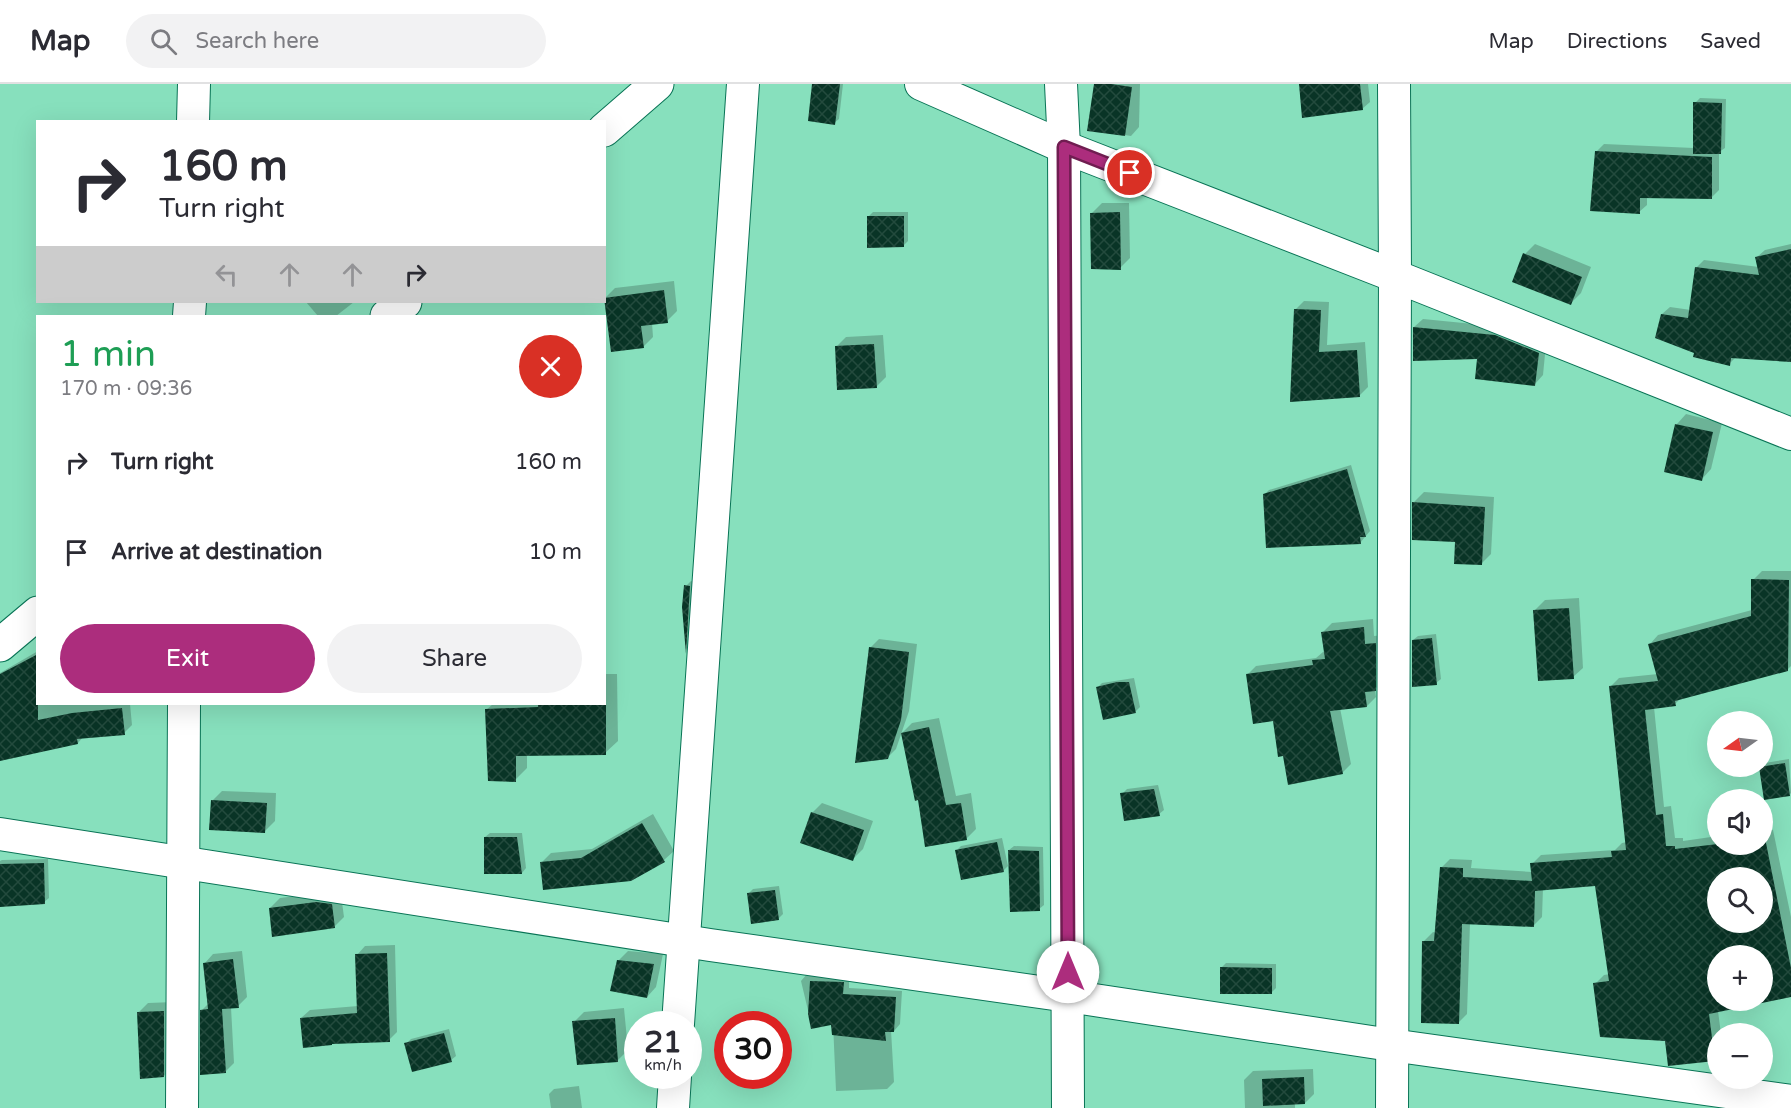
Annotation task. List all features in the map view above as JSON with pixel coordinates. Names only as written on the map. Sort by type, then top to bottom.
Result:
[{"type":"main road","points":[[606,128],[657,84]]},
{"type":"main road","points":[[388,315],[404,303]]},
{"type":"main road","points":[[0,645],[36,615]]},
{"type":"street","points":[[193,120],[194,84]]},
{"type":"street","points":[[679,1011],[743,84]]},
{"type":"street","points":[[921,84],[1064,147],[1791,434]]},
{"type":"street","points":[[1061,84],[1064,147],[1068,1108]]},
{"type":"street","points":[[1392,1108],[1394,84]]},
{"type":"street","points":[[182,1108],[184,705]]},
{"type":"street","points":[[0,834],[683,940],[1391,1045],[1791,1101]]},
{"type":"street","points":[[673,1108],[674,1089]]},
{"type":"building","points":[[812,84],[840,84],[835,125],[808,121]]},
{"type":"building","points":[[1094,84],[1132,87],[1125,136],[1087,131]]},
{"type":"building","points":[[1299,84],[1360,84],[1363,110],[1302,118]]},
{"type":"building","points":[[1693,102],[1722,103],[1721,154],[1693,154]]},
{"type":"building","points":[[1595,151],[1712,157],[1712,199],[1640,198],[1640,214],[1590,211]]},
{"type":"building","points":[[1120,212],[1121,270],[1091,269],[1090,213]]},
{"type":"building","points":[[867,216],[904,216],[904,247],[867,248]]},
{"type":"building","points":[[1791,249],[1791,362],[1731,358],[1730,366],[1693,357],[1694,353],[1655,338],[1661,314],[1688,318],[1695,267],[1759,275],[1755,257]]},
{"type":"building","points":[[1523,253],[1582,277],[1571,305],[1512,282]]},
{"type":"building","points":[[664,290],[668,323],[641,326],[644,348],[611,352],[605,303],[606,298]]},
{"type":"building","points":[[1294,309],[1321,310],[1319,352],[1357,350],[1360,397],[1290,402]]},
{"type":"building","points":[[1413,327],[1495,335],[1539,353],[1535,386],[1475,379],[1477,359],[1413,361]]},
{"type":"building","points":[[874,344],[877,388],[837,390],[835,346]]},
{"type":"building","points":[[1675,424],[1713,432],[1702,481],[1664,472]]},
{"type":"building","points":[[1347,469],[1366,537],[1360,537],[1361,544],[1266,548],[1263,494]]},
{"type":"building","points":[[1412,502],[1485,507],[1482,565],[1454,564],[1455,542],[1412,540]]},
{"type":"building","points":[[1751,579],[1789,580],[1788,671],[1675,701],[1676,706],[1645,710],[1656,815],[1663,814],[1666,846],[1675,846],[1675,849],[1707,845],[1707,855],[1768,855],[1771,867],[1707,867],[1707,933],[1773,933],[1773,878],[1791,968],[1791,997],[1773,1001],[1773,945],[1707,945],[1707,1011],[1723,1011],[1709,1014],[1707,1062],[1668,1066],[1665,1041],[1600,1037],[1593,983],[1609,981],[1595,886],[1535,891],[1534,927],[1462,924],[1459,1024],[1421,1023],[1422,941],[1434,941],[1440,867],[1463,868],[1463,877],[1532,881],[1530,863],[1612,857],[1611,851],[1626,850],[1609,686],[1658,681],[1648,644],[1751,616]]},
{"type":"building","points":[[684,585],[690,586],[686,654],[682,607]]},
{"type":"building","points":[[1569,608],[1574,679],[1538,681],[1533,610]]},
{"type":"building","points":[[1364,627],[1365,644],[1376,643],[1376,691],[1365,692],[1367,707],[1330,711],[1343,774],[1288,785],[1283,756],[1278,757],[1273,721],[1253,724],[1246,674],[1313,665],[1312,660],[1325,659],[1321,632]]},
{"type":"building","points":[[1432,638],[1437,685],[1412,687],[1412,640]]},
{"type":"building","points":[[869,647],[909,652],[901,720],[888,759],[855,763]]},
{"type":"building","points":[[36,655],[38,720],[72,713],[122,708],[125,735],[77,739],[78,744],[0,761],[0,674]]},
{"type":"building","points":[[1129,682],[1136,713],[1103,720],[1096,687]]},
{"type":"building","points":[[538,705],[606,705],[606,755],[516,756],[516,782],[488,781],[485,709],[538,707]]},
{"type":"building","points":[[929,727],[946,805],[961,803],[967,840],[925,847],[918,800],[915,801],[901,733]]},
{"type":"building","points":[[1785,763],[1790,796],[1773,799],[1773,789],[1762,789],[1761,777],[1773,777],[1773,765]]},
{"type":"building","points":[[1154,789],[1160,816],[1124,821],[1120,793]]},
{"type":"building","points":[[211,800],[267,803],[265,833],[209,830]]},
{"type":"building","points":[[811,812],[864,830],[853,861],[800,843]]},
{"type":"building","points":[[642,823],[665,862],[631,881],[543,890],[540,862],[581,858]]},
{"type":"building","points":[[484,837],[517,837],[522,874],[484,874]]},
{"type":"building","points":[[997,842],[1004,872],[961,880],[955,850]]},
{"type":"building","points":[[1008,850],[1039,851],[1040,911],[1010,912]]},
{"type":"building","points":[[44,863],[45,904],[0,907],[0,864]]},
{"type":"building","points":[[775,890],[779,920],[751,924],[747,893]]},
{"type":"building","points":[[316,902],[332,904],[335,928],[272,937],[269,908]]},
{"type":"building","points":[[387,953],[390,1042],[332,1044],[303,1048],[300,1018],[357,1013],[355,954]]},
{"type":"building","points":[[233,959],[239,1008],[222,1009],[226,1073],[200,1075],[200,1010],[208,1009],[203,963]]},
{"type":"building","points":[[617,960],[654,964],[647,998],[610,991]]},
{"type":"building","points":[[1220,967],[1272,968],[1272,994],[1220,994]]},
{"type":"building","points":[[810,981],[844,982],[843,994],[896,997],[894,1032],[885,1032],[886,1041],[832,1035],[831,1025],[811,1029],[808,1014]]},
{"type":"building","points":[[164,1011],[164,1077],[140,1079],[137,1012]]},
{"type":"building","points":[[615,1018],[618,1062],[577,1065],[572,1021]]},
{"type":"building","points":[[444,1033],[452,1062],[412,1072],[404,1043]]},
{"type":"building","points":[[1304,1077],[1305,1104],[1263,1106],[1262,1079]]},
{"type":"route","points":[[1068,972],[1064,147],[1130,173]]}]
